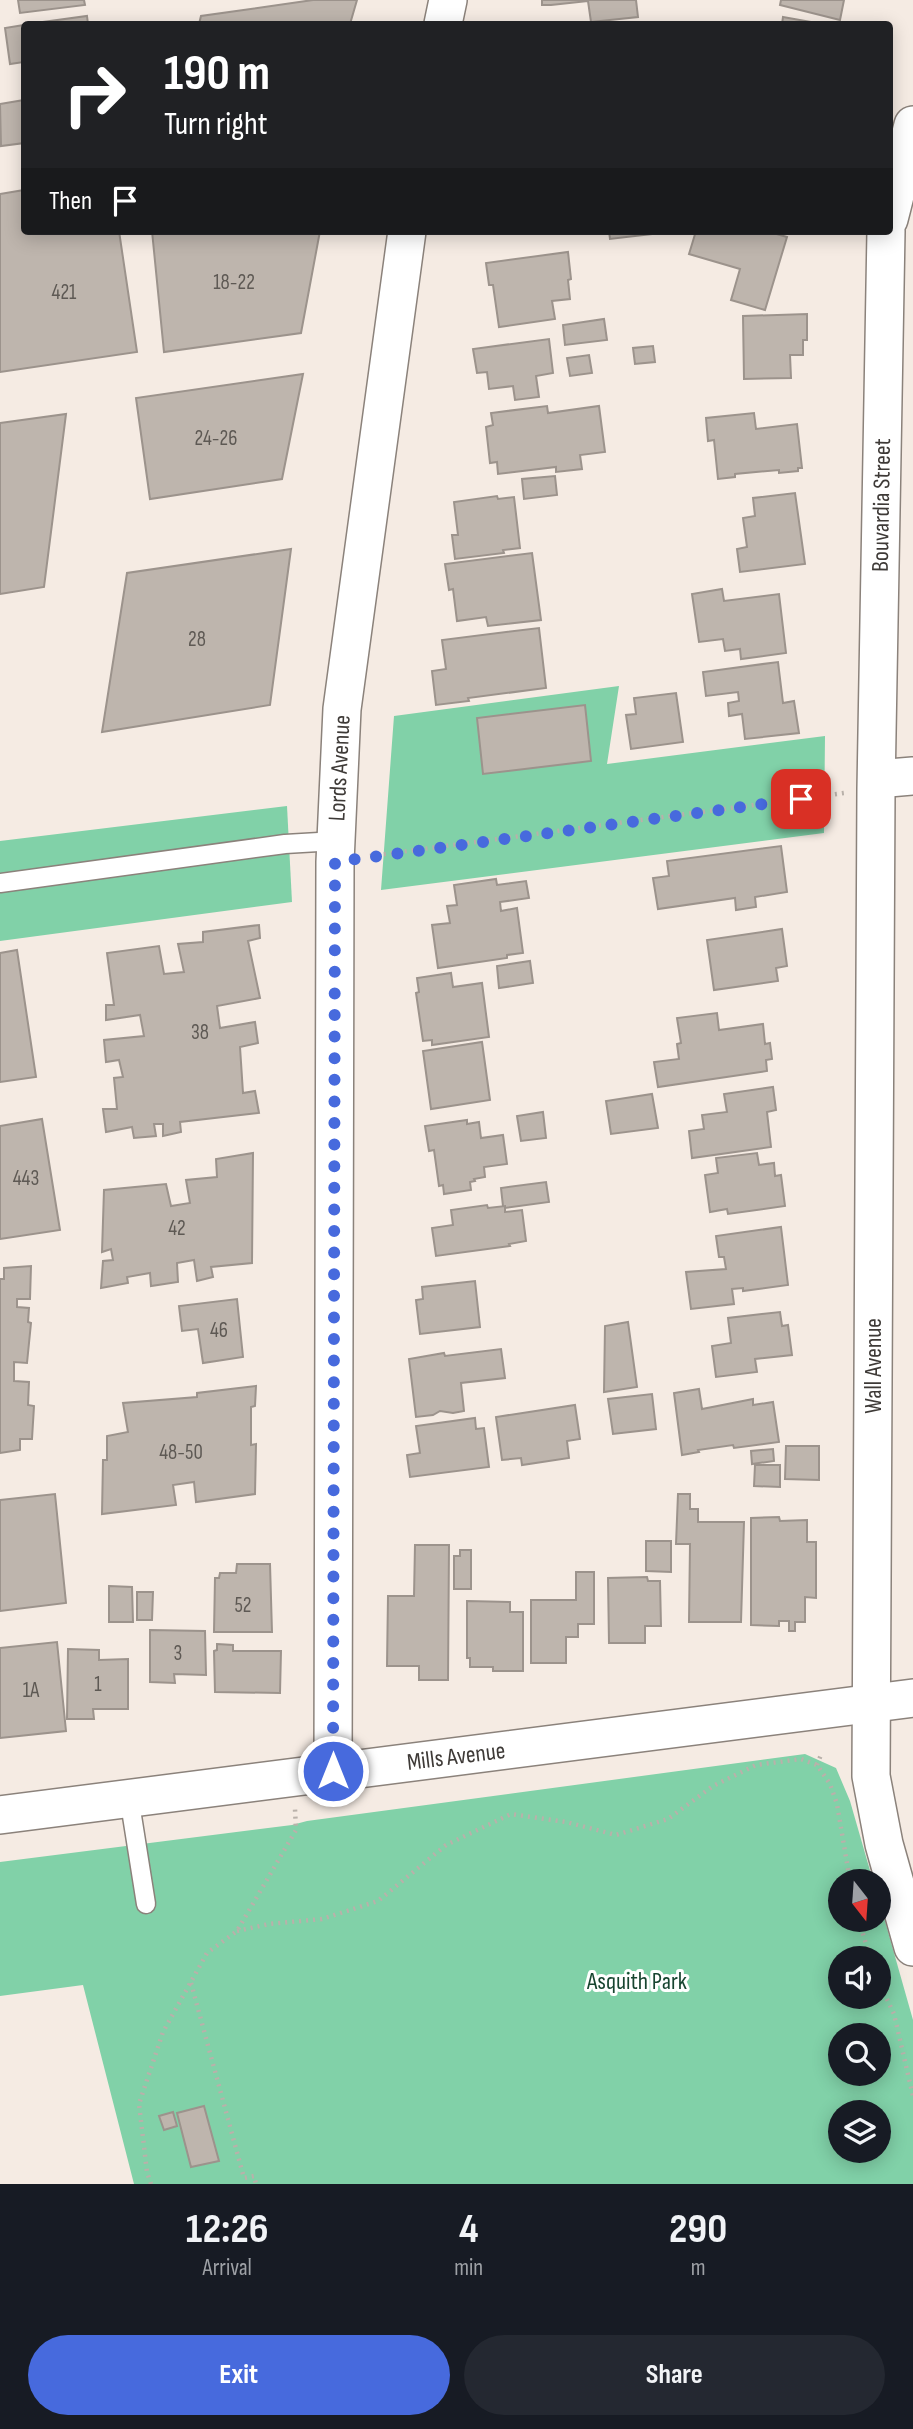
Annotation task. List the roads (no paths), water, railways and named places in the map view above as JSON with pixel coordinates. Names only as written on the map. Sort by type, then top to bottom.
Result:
[{"type":"street","points":[[444,21],[448,0]]},
{"type":"street","points":[[893,203],[913,125]]},
{"type":"street","name":"Lords Avenue","points":[[333,1771],[335,851],[342,709],[406,235]]},
{"type":"street","name":"Bouvardia Street","points":[[876,784],[886,235]]},
{"type":"street","points":[[876,784],[913,776]]},
{"type":"street","name":"Wall Avenue","points":[[876,784],[871,1776],[884,1844],[913,1947]]},
{"type":"street","name":"Mills Avenue","points":[[0,1815],[913,1698]]},
{"type":"lane","points":[[0,883],[285,844],[335,851]]},
{"type":"lane","points":[[130,1797],[146,1904]]},
{"type":"park label","name":"Asquith Park","points":[[637,1981]]}]
